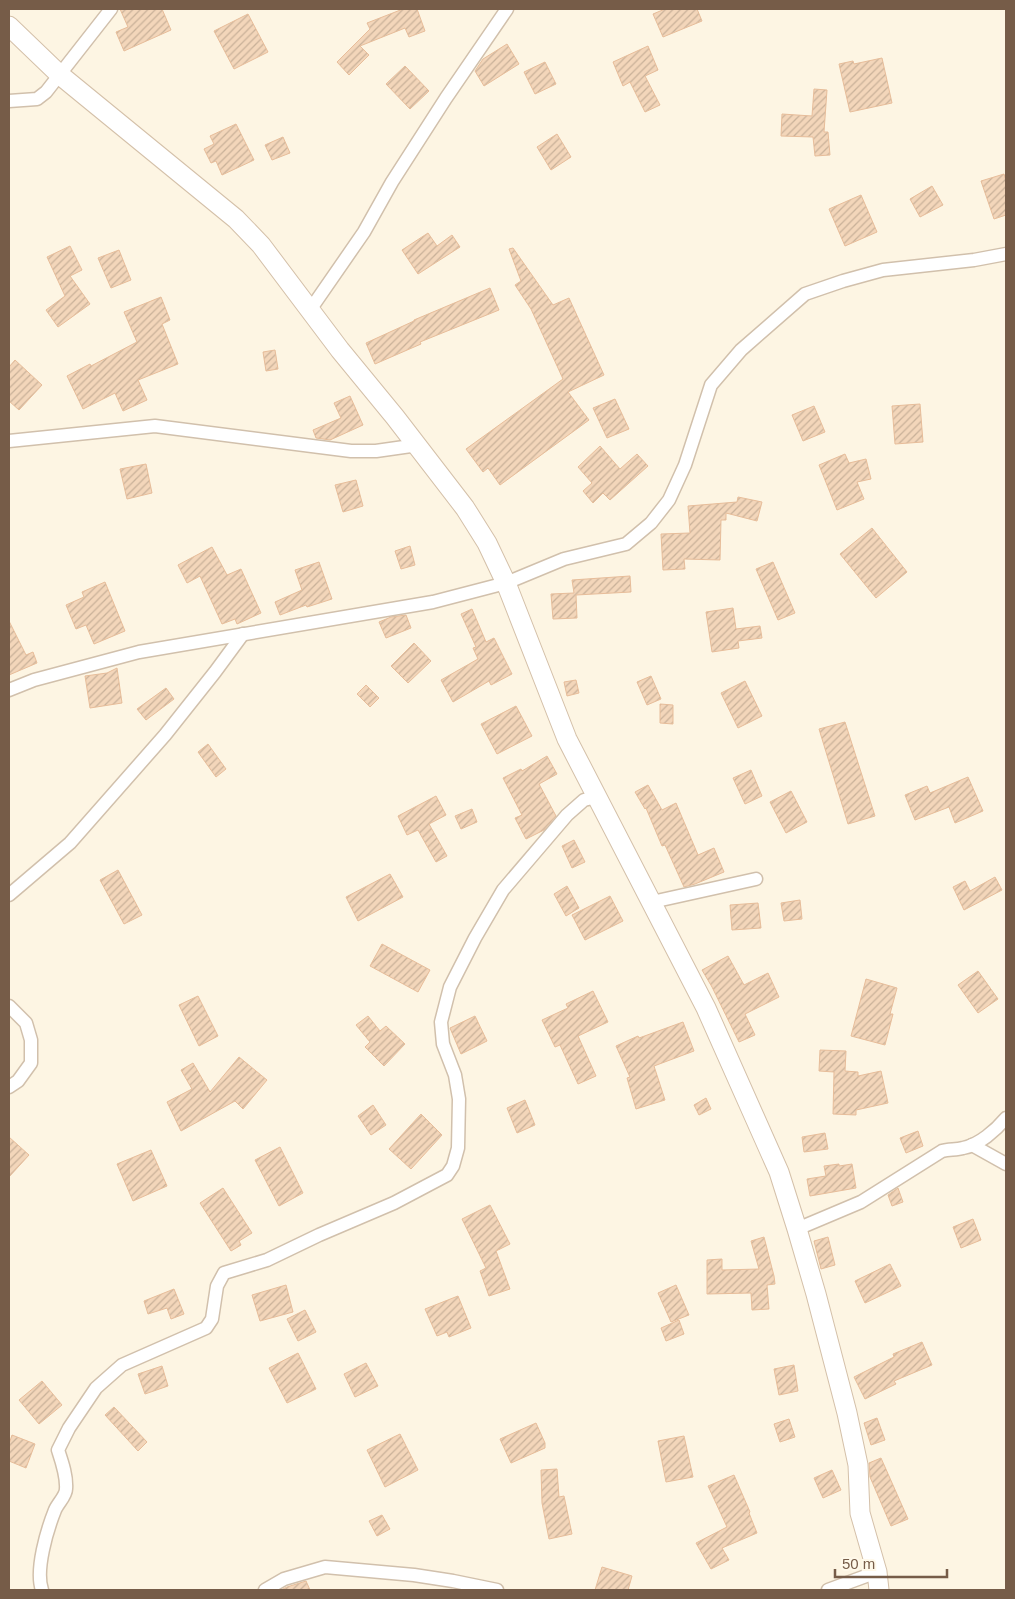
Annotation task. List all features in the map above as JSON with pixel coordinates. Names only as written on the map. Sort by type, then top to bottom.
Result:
[{"type":"main road","points":[[9,26],[60,75],[236,219],[261,246],[340,350],[418,445],[465,508],[487,543],[506,583],[567,738],[706,1008],[779,1172],[818,1303],[847,1413],[858,1465],[860,1513],[878,1581]]},
{"type":"street","points":[[9,101],[37,99],[46,92],[111,9]]},
{"type":"street","points":[[310,310],[364,232],[392,182],[446,98],[507,9]]},
{"type":"street","points":[[9,690],[34,680],[139,652],[433,602],[506,583],[564,559],[626,544],[651,523],[670,500],[685,465],[711,386],[741,350],[805,294],[883,270],[974,260],[1006,254]]},
{"type":"street","points":[[9,441],[155,426],[351,450],[376,451],[418,445]]},
{"type":"street","points":[[9,895],[70,843],[165,735],[243,634]]},
{"type":"street","points":[[42,1590],[38,1580],[47,1537],[56,1509],[66,1490],[64,1470],[58,1450],[69,1428],[96,1388],[122,1365],[206,1328],[212,1319],[217,1286],[224,1273],[267,1260],[318,1234],[394,1203],[446,1175],[453,1166],[458,1148],[459,1100],[455,1075],[443,1044],[441,1022],[450,987],[475,938],[504,890],[568,814],[584,800],[596,797]]},
{"type":"street","points":[[652,902],[756,879]]},
{"type":"street","points":[[9,1006],[26,1023],[31,1040],[31,1063],[18,1081],[9,1087]]},
{"type":"street","points":[[797,1230],[861,1202],[942,1151],[949,1148],[962,1149],[972,1145],[997,1128],[1006,1118]]},
{"type":"street","points":[[972,1145],[1006,1164]]},
{"type":"street","points":[[265,1590],[284,1579],[325,1567],[414,1575],[496,1590]]},
{"type":"street","points":[[828,1590],[878,1581]]},
{"type":"building","points":[[120,9],[162,9],[171,30],[124,51],[116,32],[128,27]]},
{"type":"building","points":[[403,9],[417,9],[425,31],[409,37],[405,28],[360,46],[369,55],[349,75],[337,62],[370,29],[367,23]]},
{"type":"building","points":[[665,9],[697,9],[702,21],[663,37],[653,14]]},
{"type":"building","points":[[248,14],[268,52],[234,69],[214,31]]},
{"type":"building","points":[[507,44],[519,64],[484,86],[475,71],[483,59]]},
{"type":"building","points":[[648,46],[658,70],[645,76],[660,105],[645,112],[630,82],[623,86],[613,62]]},
{"type":"building","points":[[882,58],[892,103],[850,112],[839,64],[853,61],[854,64]]},
{"type":"building","points":[[545,62],[556,84],[535,94],[524,72]]},
{"type":"building","points":[[405,66],[429,91],[410,109],[386,84]]},
{"type":"building","points":[[814,89],[827,90],[824,132],[828,132],[830,155],[815,156],[813,137],[781,136],[782,114],[812,116]]},
{"type":"building","points":[[236,124],[254,160],[222,175],[216,161],[211,163],[204,149],[214,144],[210,136]]},
{"type":"building","points":[[557,134],[571,157],[551,170],[537,147]]},
{"type":"building","points":[[283,137],[290,153],[272,160],[265,145]]},
{"type":"building","points":[[1004,174],[1006,181],[1006,215],[994,219],[981,181]]},
{"type":"building","points":[[932,186],[943,205],[920,217],[910,199]]},
{"type":"building","points":[[861,195],[877,232],[845,246],[829,209]]},
{"type":"building","points":[[428,233],[437,246],[452,235],[460,247],[418,274],[402,250]]},
{"type":"building","points":[[70,246],[82,270],[70,276],[90,304],[58,327],[46,310],[65,296],[47,257]]},
{"type":"building","points":[[513,248],[553,305],[569,298],[604,375],[568,392],[589,420],[500,485],[488,468],[483,472],[466,449],[563,379],[531,309],[515,285],[521,281],[509,249]]},
{"type":"building","points":[[119,250],[131,280],[111,288],[98,258]]},
{"type":"building","points":[[490,288],[499,310],[420,342],[421,344],[375,364],[366,343],[414,320]]},
{"type":"building","points":[[161,297],[170,320],[162,324],[178,364],[138,380],[147,400],[123,411],[115,393],[83,409],[67,376],[137,342],[124,312]]},
{"type":"building","points":[[275,350],[278,369],[266,371],[263,352]]},
{"type":"building","points":[[15,360],[42,385],[19,410],[9,401],[9,367]]},
{"type":"building","points":[[350,396],[363,425],[330,440],[316,438],[313,430],[341,418],[334,403]]},
{"type":"building","points":[[615,399],[629,429],[607,438],[593,408]]},
{"type":"building","points":[[920,404],[923,442],[895,444],[892,406]]},
{"type":"building","points":[[814,406],[825,432],[803,441],[792,415]]},
{"type":"building","points":[[600,446],[620,469],[637,454],[648,466],[610,500],[603,493],[593,503],[583,491],[592,483],[578,467]]},
{"type":"building","points":[[845,454],[849,463],[866,459],[871,479],[857,482],[864,499],[837,510],[819,465]]},
{"type":"building","points":[[146,464],[152,493],[127,499],[120,469]]},
{"type":"building","points":[[356,480],[363,506],[343,512],[335,485]]},
{"type":"building","points":[[738,497],[762,502],[757,521],[726,513],[726,520],[721,520],[720,560],[684,559],[685,569],[663,570],[661,534],[690,533],[688,506],[737,502]]},
{"type":"building","points":[[872,528],[907,572],[876,598],[840,554]]},
{"type":"building","points":[[410,546],[415,565],[401,569],[395,551]]},
{"type":"building","points":[[212,547],[227,575],[241,569],[261,613],[237,624],[235,619],[222,624],[200,576],[187,583],[178,565]]},
{"type":"building","points":[[319,562],[332,599],[307,607],[306,605],[280,615],[275,602],[302,590],[295,570]]},
{"type":"building","points":[[773,562],[795,613],[778,620],[756,569]]},
{"type":"building","points":[[630,576],[631,592],[576,595],[577,618],[553,619],[551,594],[574,593],[572,580]]},
{"type":"building","points":[[105,582],[125,631],[94,644],[86,625],[76,629],[66,605],[84,597],[82,592]]},
{"type":"building","points":[[733,608],[736,629],[760,626],[762,638],[738,641],[739,648],[712,652],[706,612]]},
{"type":"building","points":[[472,609],[486,642],[494,638],[512,674],[491,685],[489,681],[453,702],[441,680],[478,659],[473,648],[476,647],[461,614]]},
{"type":"building","points":[[406,615],[411,628],[386,638],[379,622],[391,617]]},
{"type":"building","points":[[9,621],[26,655],[33,652],[37,663],[9,675]]},
{"type":"building","points":[[414,643],[431,661],[408,683],[391,666]]},
{"type":"building","points":[[117,668],[122,703],[90,708],[85,676],[107,673]]},
{"type":"building","points":[[651,676],[661,699],[647,705],[637,682]]},
{"type":"building","points":[[576,680],[579,693],[567,696],[564,682]]},
{"type":"building","points":[[745,681],[762,716],[738,728],[721,693]]},
{"type":"building","points":[[366,685],[379,698],[370,707],[357,694]]},
{"type":"building","points":[[166,688],[174,699],[146,720],[137,709]]},
{"type":"building","points":[[660,704],[673,705],[673,724],[660,723]]},
{"type":"building","points":[[516,706],[532,736],[497,754],[481,724]]},
{"type":"building","points":[[845,722],[875,816],[848,824],[819,729]]},
{"type":"building","points":[[208,744],[226,769],[216,777],[198,752]]},
{"type":"building","points":[[547,756],[557,774],[539,784],[556,816],[544,830],[526,839],[515,818],[522,815],[503,778],[521,769],[522,771]]},
{"type":"building","points":[[751,770],[762,796],[745,804],[733,778]]},
{"type":"building","points":[[968,777],[983,811],[955,823],[949,807],[915,820],[905,795],[927,786],[930,793]]},
{"type":"building","points":[[648,785],[662,810],[676,803],[698,855],[714,848],[724,872],[684,887],[665,845],[662,846],[646,808],[635,792]]},
{"type":"building","points":[[791,791],[807,822],[786,833],[770,802]]},
{"type":"building","points":[[436,796],[446,815],[429,824],[447,856],[436,862],[418,830],[407,835],[398,816]]},
{"type":"building","points":[[472,809],[477,822],[461,829],[455,816]]},
{"type":"building","points":[[574,840],[585,862],[572,868],[562,846]]},
{"type":"building","points":[[118,870],[142,915],[124,924],[100,880]]},
{"type":"building","points":[[390,874],[403,897],[358,921],[346,897]]},
{"type":"building","points":[[995,877],[1002,890],[964,910],[953,887],[965,881],[970,891]]},
{"type":"building","points":[[567,886],[579,908],[566,916],[554,894]]},
{"type":"building","points":[[610,896],[623,921],[585,940],[572,915]]},
{"type":"building","points":[[800,900],[802,919],[784,921],[781,903]]},
{"type":"building","points":[[758,903],[761,928],[732,930],[730,905]]},
{"type":"building","points":[[382,944],[430,970],[418,992],[370,966]]},
{"type":"building","points":[[728,956],[744,985],[768,973],[779,997],[745,1014],[755,1035],[739,1042],[702,970]]},
{"type":"building","points":[[978,971],[998,999],[978,1013],[958,985]]},
{"type":"building","points":[[866,979],[897,988],[885,1045],[851,1036]]},
{"type":"building","points":[[593,991],[608,1022],[578,1036],[596,1076],[578,1084],[560,1045],[555,1047],[542,1020],[568,1008],[566,1004]]},
{"type":"building","points":[[198,996],[218,1036],[199,1046],[179,1005]]},
{"type":"building","points":[[368,1016],[380,1031],[386,1026],[405,1044],[384,1066],[365,1047],[370,1042],[356,1025]]},
{"type":"building","points":[[475,1016],[487,1041],[461,1054],[450,1028]]},
{"type":"building","points":[[683,1022],[694,1051],[654,1066],[665,1100],[636,1109],[627,1078],[630,1077],[616,1046],[638,1036],[639,1038]]},
{"type":"building","points":[[820,1050],[846,1051],[845,1071],[858,1072],[858,1076],[881,1071],[888,1103],[856,1110],[856,1115],[833,1114],[834,1072],[819,1071]]},
{"type":"building","points":[[239,1057],[267,1080],[243,1109],[235,1101],[181,1131],[167,1102],[192,1089],[181,1070],[193,1063],[210,1092]]},
{"type":"building","points":[[706,1098],[711,1109],[699,1115],[694,1105]]},
{"type":"building","points":[[525,1100],[535,1125],[517,1133],[507,1108]]},
{"type":"building","points":[[373,1105],[386,1125],[371,1135],[358,1116]]},
{"type":"building","points":[[421,1114],[442,1135],[411,1169],[389,1149]]},
{"type":"building","points":[[918,1131],[923,1146],[906,1153],[900,1138]]},
{"type":"building","points":[[825,1133],[828,1149],[804,1152],[802,1137]]},
{"type":"building","points":[[9,1137],[29,1155],[9,1177]]},
{"type":"building","points":[[280,1147],[303,1193],[279,1206],[255,1160]]},
{"type":"building","points":[[151,1150],[167,1186],[133,1201],[117,1164]]},
{"type":"building","points":[[839,1164],[839,1166],[852,1164],[856,1188],[810,1196],[807,1179],[826,1176],[824,1166]]},
{"type":"building","points":[[223,1188],[252,1233],[239,1241],[241,1245],[231,1251],[200,1203]]},
{"type":"building","points":[[898,1188],[903,1202],[892,1206],[888,1195]]},
{"type":"building","points":[[490,1205],[510,1244],[496,1251],[510,1289],[489,1296],[480,1271],[486,1268],[462,1219]]},
{"type":"building","points":[[973,1219],[981,1240],[961,1248],[953,1227]]},
{"type":"building","points":[[764,1237],[775,1284],[767,1285],[769,1309],[752,1310],[751,1293],[707,1294],[707,1260],[722,1259],[722,1270],[759,1269],[751,1241]]},
{"type":"building","points":[[828,1237],[835,1265],[821,1269],[814,1241]]},
{"type":"building","points":[[890,1264],[901,1286],[865,1303],[855,1281]]},
{"type":"building","points":[[286,1285],[293,1312],[260,1321],[252,1295]]},
{"type":"building","points":[[676,1285],[689,1315],[671,1322],[658,1293]]},
{"type":"building","points":[[174,1289],[184,1314],[171,1319],[167,1308],[148,1314],[144,1301]]},
{"type":"building","points":[[458,1296],[471,1328],[449,1337],[447,1332],[437,1336],[425,1309]]},
{"type":"building","points":[[305,1310],[316,1332],[298,1341],[287,1319]]},
{"type":"building","points":[[679,1320],[684,1334],[666,1341],[661,1328]]},
{"type":"building","points":[[922,1342],[932,1365],[894,1381],[896,1384],[865,1399],[854,1377],[894,1357],[893,1354]]},
{"type":"building","points":[[298,1353],[316,1389],[287,1403],[269,1368]]},
{"type":"building","points":[[366,1363],[378,1386],[355,1397],[344,1374]]},
{"type":"building","points":[[794,1365],[798,1391],[779,1395],[774,1369]]},
{"type":"building","points":[[162,1366],[168,1386],[145,1394],[138,1374]]},
{"type":"building","points":[[42,1381],[62,1405],[39,1424],[19,1400]]},
{"type":"building","points":[[114,1407],[147,1442],[138,1451],[105,1415]]},
{"type":"building","points":[[877,1418],[885,1440],[871,1445],[864,1423]]},
{"type":"building","points":[[789,1419],[795,1437],[780,1442],[774,1424]]},
{"type":"building","points":[[536,1423],[545,1443],[545,1448],[511,1463],[500,1439]]},
{"type":"building","points":[[400,1434],[418,1470],[385,1487],[367,1450]]},
{"type":"building","points":[[12,1435],[35,1444],[26,1468],[9,1461],[9,1444]]},
{"type":"building","points":[[684,1436],[693,1477],[666,1482],[658,1441]]},
{"type":"building","points":[[881,1458],[908,1519],[891,1526],[870,1477],[869,1463]]},
{"type":"building","points":[[557,1469],[559,1497],[564,1496],[572,1534],[549,1539],[542,1503],[541,1470]]},
{"type":"building","points":[[832,1470],[841,1490],[823,1498],[814,1478]]},
{"type":"building","points":[[734,1475],[757,1533],[722,1548],[729,1560],[711,1569],[696,1543],[727,1527],[708,1486]]},
{"type":"building","points":[[382,1515],[390,1529],[377,1536],[369,1521]]},
{"type":"building","points":[[602,1567],[632,1576],[628,1590],[595,1590]]},
{"type":"building","points":[[306,1581],[310,1590],[281,1590],[287,1587]]}]
